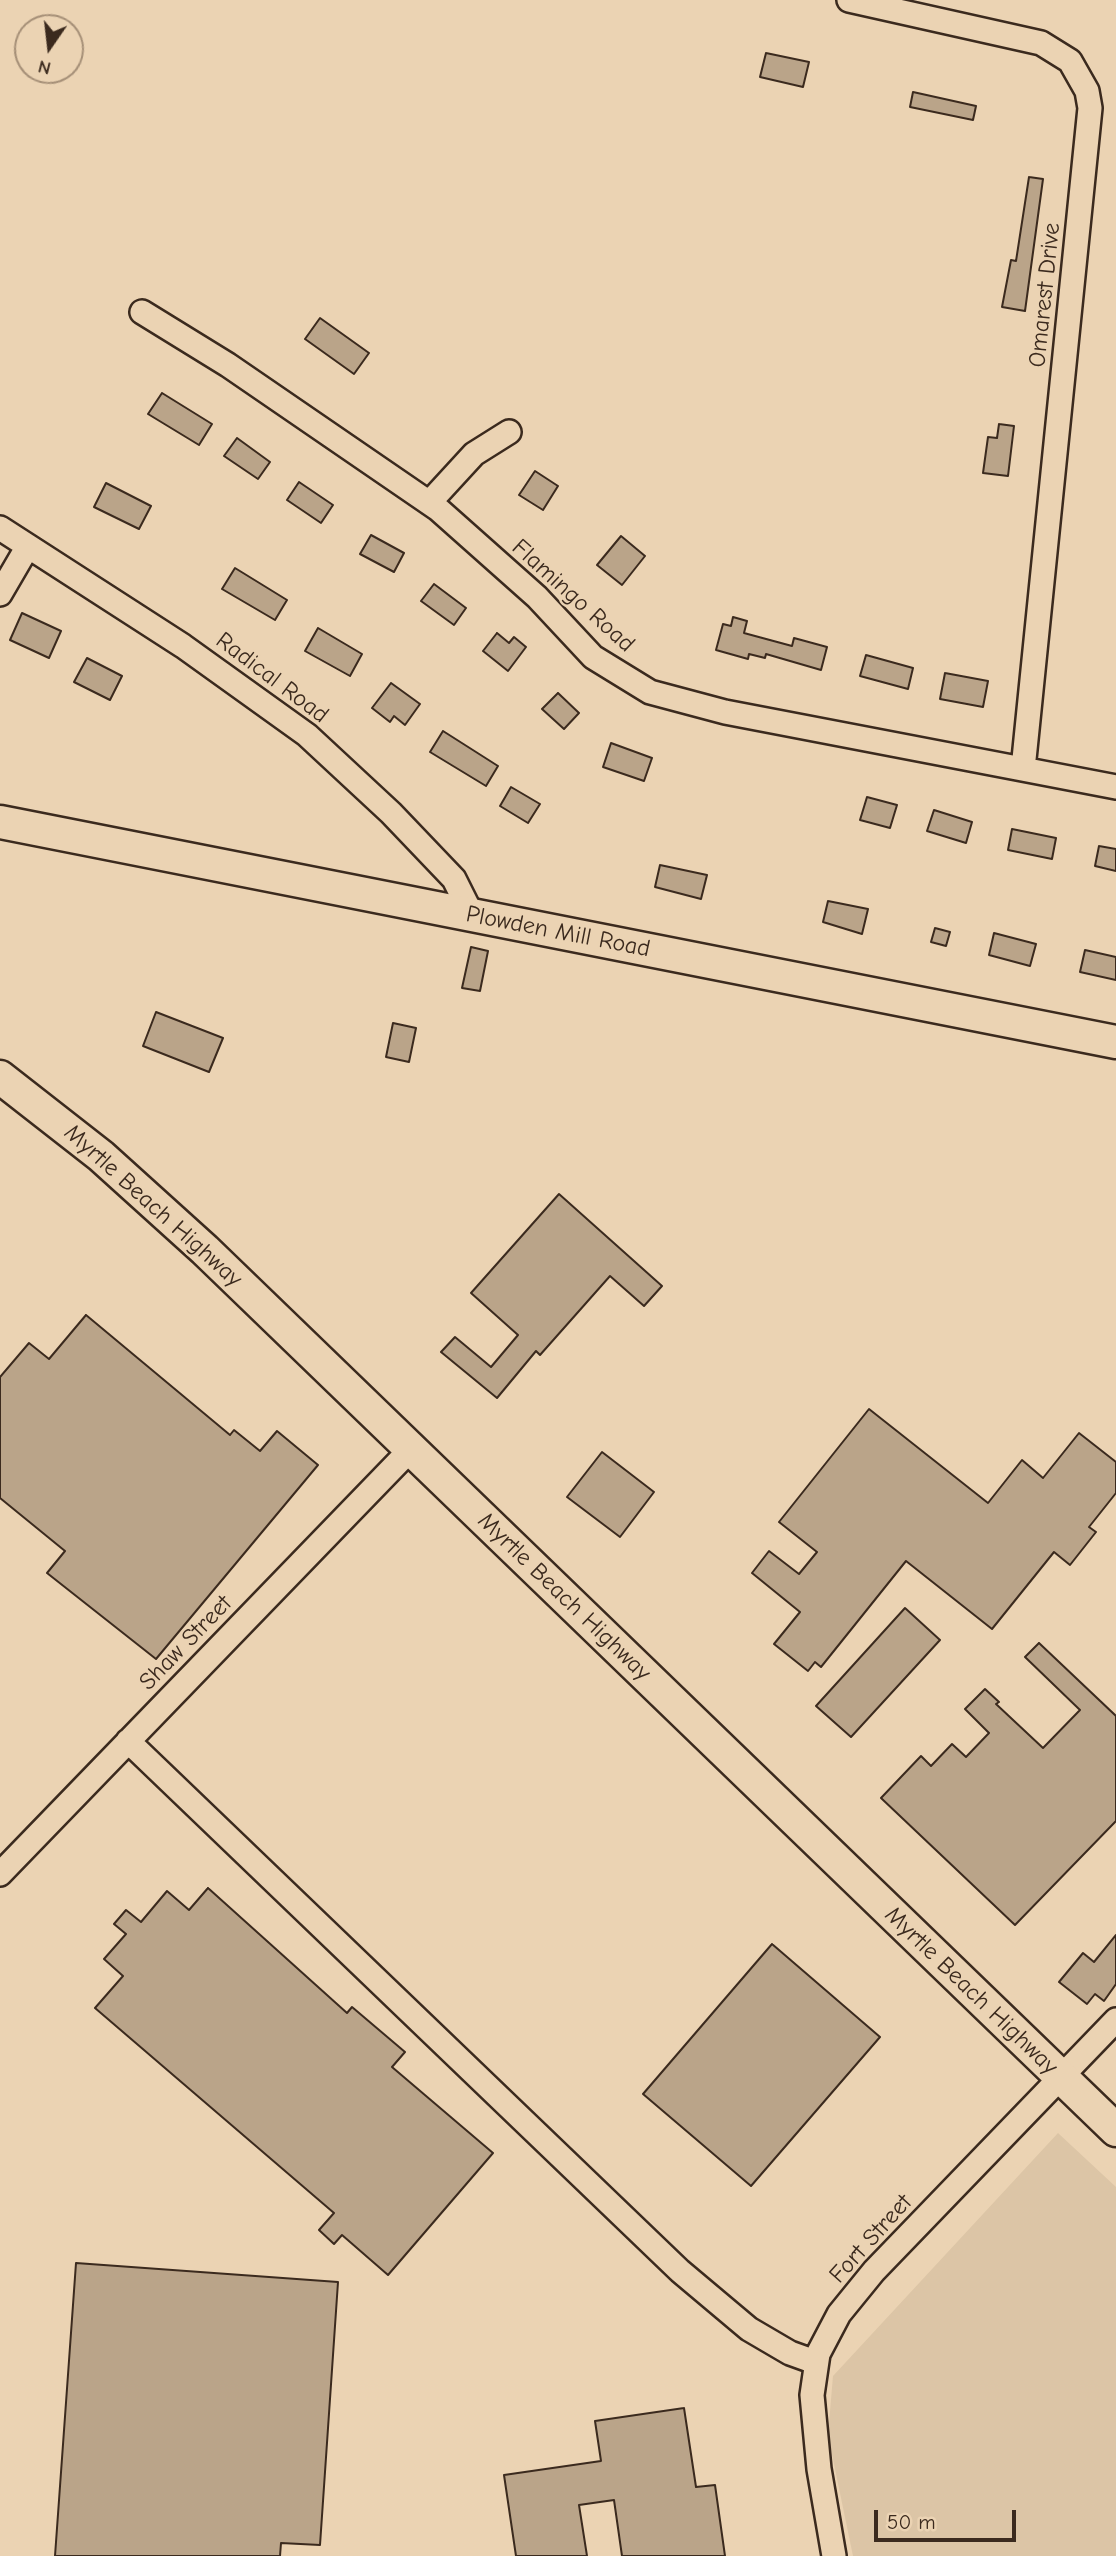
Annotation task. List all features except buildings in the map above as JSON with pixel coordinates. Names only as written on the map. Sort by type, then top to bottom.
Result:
[{"type":"main road","name":"Plowden Mill Road","points":[[0,822],[1116,1042]]},
{"type":"main road","name":"Myrtle Beach Highway","points":[[0,1077],[101,1156],[188,1234],[1116,2130]]},
{"type":"street","name":"Omarest Drive","points":[[849,0],[1041,43],[1070,61],[1087,91],[1090,108],[1023,769]]},
{"type":"street","name":"Flamingo Road","points":[[142,312],[228,365],[429,503],[537,597],[593,657],[650,692],[725,712],[1116,787]]},
{"type":"street","points":[[429,503],[474,454],[509,432]]},
{"type":"street","name":"Radical Road","points":[[0,528],[183,646],[307,735],[391,813],[454,879],[472,915]]},
{"type":"street","points":[[0,594],[28,545]]},
{"type":"street","name":"Shaw Street","points":[[0,1874],[411,1449]]},
{"type":"street","points":[[128,1741],[680,2271],[749,2329],[790,2353],[815,2362]]},
{"type":"street","name":"Fort Street","points":[[834,2556],[812,2417],[815,2362],[839,2314],[874,2271],[1116,2020]]},
{"type":"shaded area","points":[[1058,2133],[1116,2187],[1116,2556],[853,2556],[828,2435],[833,2376]]}]
